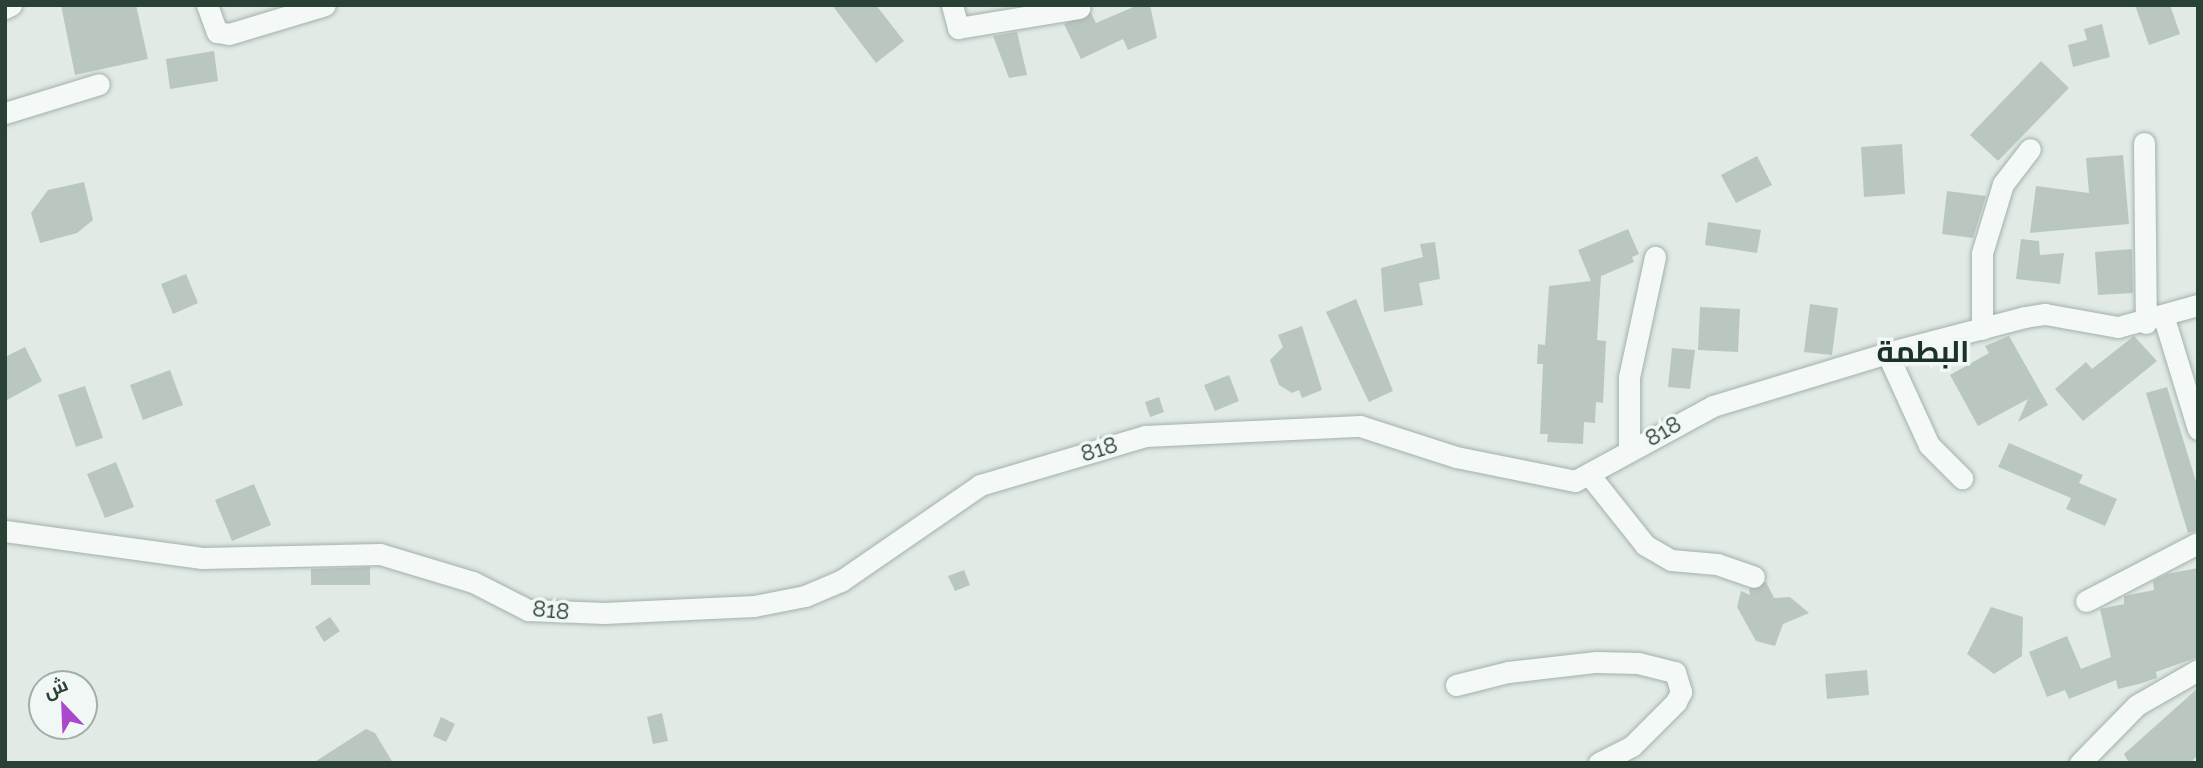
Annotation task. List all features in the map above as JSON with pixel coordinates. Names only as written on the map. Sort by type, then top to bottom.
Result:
[{"type":"street","points":[[5,8],[11,5]]},
{"type":"street","points":[[207,5],[217,32],[229,34],[325,5]]},
{"type":"street","points":[[952,5],[958,28],[1079,8]]},
{"type":"street","points":[[5,113],[99,84]]},
{"type":"street","points":[[2144,143],[2155,321],[2198,429]]},
{"type":"street","points":[[1982,329],[1982,253],[2003,184],[2029,149]]},
{"type":"street","points":[[1629,451],[1629,377],[1655,257]]},
{"type":"street","name":"818","points":[[5,531],[201,558],[380,554],[472,582],[528,610],[604,613],[754,606],[805,596],[873,562],[980,485],[1174,430],[1360,426],[1456,457],[1575,481],[1591,477],[1629,451],[1713,406],[1887,353],[2045,314],[2095,326],[2155,321],[2198,305]]},
{"type":"street","points":[[1887,353],[1929,445],[1962,478]]},
{"type":"street","points":[[1591,477],[1645,545],[1671,560],[1717,564],[1754,577]]},
{"type":"street","points":[[2086,600],[2198,543]]},
{"type":"street","points":[[1456,685],[1508,672],[1596,662],[1638,663],[1675,671],[1681,692],[1676,702],[1632,746],[1599,763]]},
{"type":"street","points":[[2080,763],[2137,705],[2198,670]]},
{"type":"building","points":[[61,5],[136,5],[148,59],[75,75]]},
{"type":"building","points":[[832,5],[876,5],[904,41],[876,63]]},
{"type":"building","points":[[1138,5],[1150,5],[1157,38],[1128,50],[1123,39],[1081,59],[1064,24],[1091,13],[1096,23]]},
{"type":"building","points":[[2135,5],[2170,5],[2180,34],[2149,45]]},
{"type":"building","points":[[2102,24],[2110,57],[2073,67],[2068,45],[2087,40],[2084,29]]},
{"type":"building","points":[[1017,32],[1027,75],[1009,78],[993,36]]},
{"type":"building","points":[[214,51],[218,81],[170,89],[166,59]]},
{"type":"building","points":[[2041,61],[2069,88],[1998,161],[1970,135]]},
{"type":"building","points":[[1902,144],[1905,194],[1864,197],[1861,147]]},
{"type":"building","points":[[2123,155],[2129,224],[2030,233],[2036,186],[2089,193],[2086,158]]},
{"type":"building","points":[[1757,156],[1772,185],[1736,203],[1721,175]]},
{"type":"building","points":[[84,182],[93,220],[77,233],[40,243],[31,213],[48,190]]},
{"type":"building","points":[[1947,191],[1986,196],[1973,238],[1942,234]]},
{"type":"building","points":[[1708,222],[1761,230],[1757,253],[1705,245]]},
{"type":"building","points":[[1628,229],[1639,254],[1632,257],[1634,262],[1601,276],[1597,340],[1606,341],[1603,403],[1596,402],[1595,423],[1584,422],[1583,444],[1547,442],[1548,434],[1540,434],[1543,364],[1537,364],[1538,344],[1545,345],[1549,286],[1591,281],[1578,250]]},
{"type":"building","points":[[2021,239],[2039,241],[2040,255],[2064,253],[2060,284],[2016,279]]},
{"type":"building","points":[[1435,242],[1440,279],[1419,283],[1423,305],[1384,312],[1381,268],[1423,257],[1420,244]]},
{"type":"building","points":[[2132,249],[2133,293],[2098,295],[2095,252]]},
{"type":"building","points":[[186,274],[198,303],[173,314],[161,284]]},
{"type":"building","points":[[1356,299],[1393,391],[1369,402],[1326,312]]},
{"type":"building","points":[[1810,304],[1838,308],[1832,355],[1804,352]]},
{"type":"building","points":[[1700,307],[1740,309],[1738,352],[1698,350]]},
{"type":"building","points":[[1302,326],[1322,390],[1302,398],[1299,390],[1292,393],[1279,385],[1270,360],[1283,347],[1278,335]]},
{"type":"building","points":[[2009,336],[2048,405],[2018,422],[2028,399],[1978,426],[1950,375],[1989,353],[1985,346]]},
{"type":"building","points":[[2134,336],[2157,361],[2083,421],[2055,389],[2086,362],[2092,369]]},
{"type":"building","points":[[25,347],[42,381],[5,401],[5,357]]},
{"type":"building","points":[[1672,348],[1695,350],[1690,389],[1668,387]]},
{"type":"building","points":[[170,370],[183,405],[143,420],[130,385]]},
{"type":"building","points":[[1229,375],[1239,401],[1215,411],[1204,385]]},
{"type":"building","points":[[85,386],[103,438],[76,447],[58,395]]},
{"type":"building","points":[[2167,387],[2198,488],[2198,530],[2188,533],[2146,393]]},
{"type":"building","points":[[1159,397],[1164,412],[1150,417],[1145,402]]},
{"type":"building","points":[[2009,443],[2083,475],[2079,483],[2117,499],[2105,526],[2066,509],[2071,498],[1998,467]]},
{"type":"building","points":[[116,462],[134,507],[105,518],[87,474]]},
{"type":"building","points":[[254,484],[271,525],[232,541],[215,500]]},
{"type":"building","points":[[370,567],[370,585],[311,585],[311,569]]},
{"type":"building","points":[[2198,568],[2198,657],[2156,672],[2157,678],[2139,684],[2118,689],[2116,680],[2069,699],[2065,690],[2047,697],[2029,652],[2067,636],[2081,669],[2111,657],[2100,609],[2124,604],[2124,596],[2154,590],[2153,581],[2167,574]]},
{"type":"building","points":[[964,570],[970,585],[955,591],[948,576]]},
{"type":"building","points":[[1766,582],[1774,598],[1790,597],[1809,613],[1783,624],[1775,646],[1756,641],[1737,607],[1741,591],[1750,595],[1749,589]]},
{"type":"building","points":[[1991,607],[2023,617],[2022,656],[1994,674],[1967,654]]},
{"type":"building","points":[[330,617],[340,631],[324,642],[315,627]]},
{"type":"building","points":[[1867,670],[1869,695],[1827,699],[1825,674]]},
{"type":"building","points":[[2198,688],[2198,754],[2191,763],[2129,763],[2124,754]]},
{"type":"building","points":[[662,713],[668,741],[653,744],[647,717]]},
{"type":"building","points":[[441,717],[455,724],[446,742],[433,736]]},
{"type":"building","points":[[366,729],[375,733],[393,763],[313,763]]},
{"type":"district","name":"البطمة","points":[[1923,352]]}]
